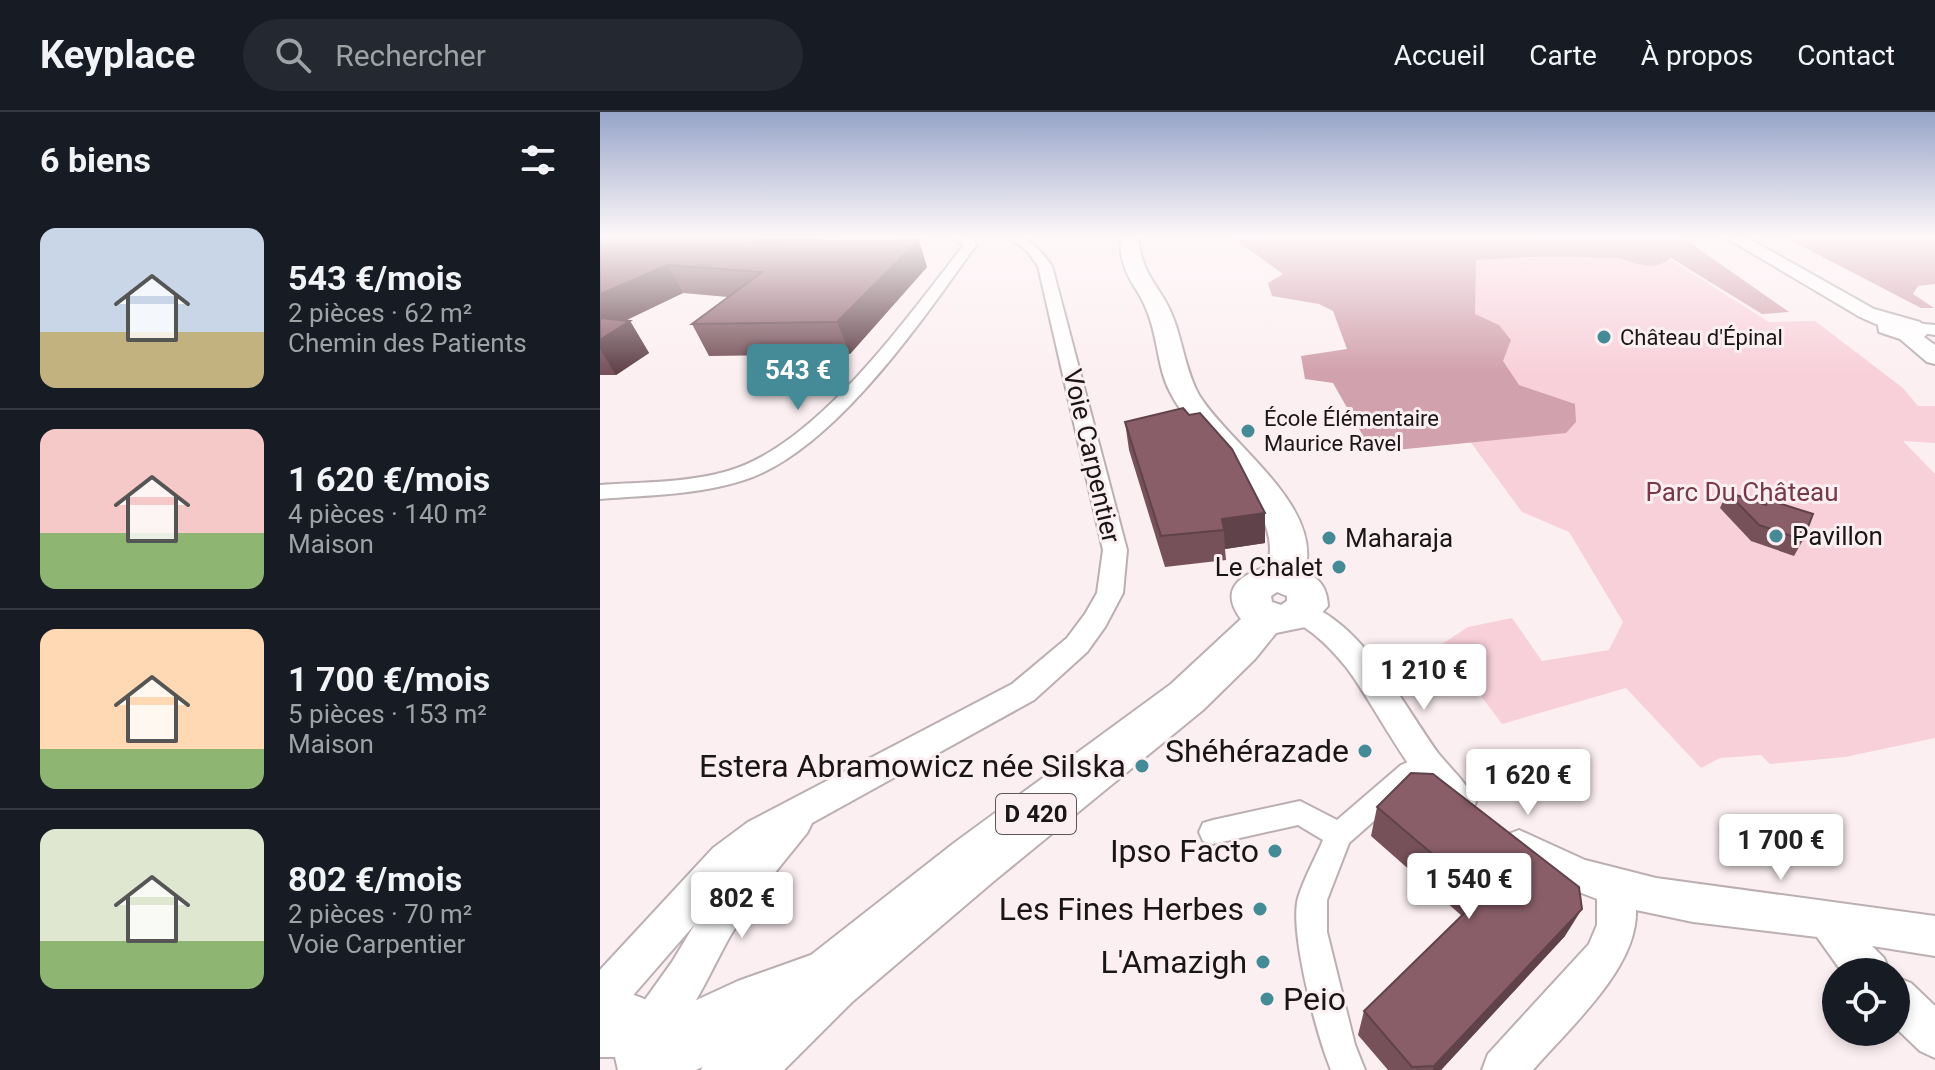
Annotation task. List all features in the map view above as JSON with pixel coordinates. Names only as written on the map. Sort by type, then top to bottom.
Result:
[{"type":"main road","points":[[1143,282],[1162,319],[1173,366],[1185,395],[1247,470],[1282,525],[1290,547],[1290,567],[1283,603]]},
{"type":"main road","points":[[1812,282],[1867,313],[1912,329],[1935,357]]},
{"type":"main road","name":"D 420","points":[[735,1070],[830,980],[974,862],[1187,697],[1283,603]]},
{"type":"main road","name":"D 420","points":[[630,1038],[738,1014],[830,980]]},
{"type":"street","points":[[600,492],[739,475],[768,464],[849,396],[941,282]]},
{"type":"street","name":"Voie Carpentier","points":[[630,1038],[726,860],[761,833],[1023,692],[1077,645],[1110,593],[1115,550],[1049,282]]},
{"type":"street","points":[[1283,603],[1332,635],[1360,665],[1427,765],[1461,803],[1489,827],[1538,859],[1616,888],[1713,906],[1828,919],[1935,936]]},
{"type":"street","points":[[1348,1070],[1338,1046],[1312,932],[1312,900],[1339,835],[1410,773],[1427,765]]},
{"type":"street","name":"Voie Carpentier","points":[[630,1038],[687,977],[718,920],[750,874],[802,813]]},
{"type":"street","points":[[1213,832],[1300,813],[1339,835]]},
{"type":"street","points":[[1504,1070],[1603,958],[1617,927],[1616,888]]},
{"type":"street","points":[[1828,919],[1856,958]]},
{"type":"street","points":[[1910,1012],[1935,1036]]},
{"type":"green space","name":"Parc Du Château","points":[[1365,282],[1705,282],[1769,322],[1815,321],[1903,388],[1918,406],[1935,406],[1935,443],[1903,441],[1935,474],[1935,738],[1845,757],[1770,764],[1761,755],[1720,758],[1701,768],[1626,688],[1502,724],[1442,644],[1468,627],[1512,618],[1542,661],[1609,650],[1623,622],[1569,532],[1522,512],[1458,425]]},
{"type":"shaded area","points":[[1476,282],[1475,314],[1499,325],[1511,340],[1503,361],[1519,385],[1575,404],[1576,422],[1566,433],[1396,450],[1366,441],[1333,383],[1305,379],[1301,356],[1347,349],[1333,311],[1319,304],[1272,296],[1268,283]]},
{"type":"shaded area","points":[[1710,282],[1746,282],[1789,312],[1762,314]]},
{"type":"shaded area","points":[[1870,282],[1935,282],[1918,286],[1913,294],[1934,308],[1921,308]]},
{"type":"building","points":[[600,282],[629,282],[600,294]]},
{"type":"building","points":[[749,282],[877,282],[837,322],[692,324]]},
{"type":"building","points":[[600,318],[630,321],[600,340]]},
{"type":"building","points":[[1183,408],[1189,415],[1200,413],[1232,449],[1265,513],[1222,519],[1224,530],[1161,536],[1125,422]]},
{"type":"building","points":[[1727,492],[1766,505],[1769,500],[1813,514],[1803,540],[1759,525]]},
{"type":"building","points":[[1411,773],[1433,774],[1579,887],[1582,909],[1434,1066],[1412,1067],[1364,1011],[1482,896],[1377,807]]},
{"type":"place","name":"Château d'Épinal","points":[[1604,337]]},
{"type":"place","name":"École Élémentaire Maurice Ravel","points":[[1248,431]]},
{"type":"place","name":"Pavillon","points":[[1776,536]]},
{"type":"place","name":"Maharaja","points":[[1329,538]]},
{"type":"place","name":"Le Chalet","points":[[1339,567]]},
{"type":"place","name":"Shéhérazade","points":[[1365,751]]},
{"type":"place","name":"Estera Abramowicz née Silska","points":[[1142,766]]},
{"type":"place","name":"Ipso Facto","points":[[1275,851]]},
{"type":"place","name":"Les Fines Herbes","points":[[1260,909]]},
{"type":"place","name":"L'Amazigh","points":[[1263,962]]},
{"type":"place","name":"Peio","points":[[1267,999]]}]
